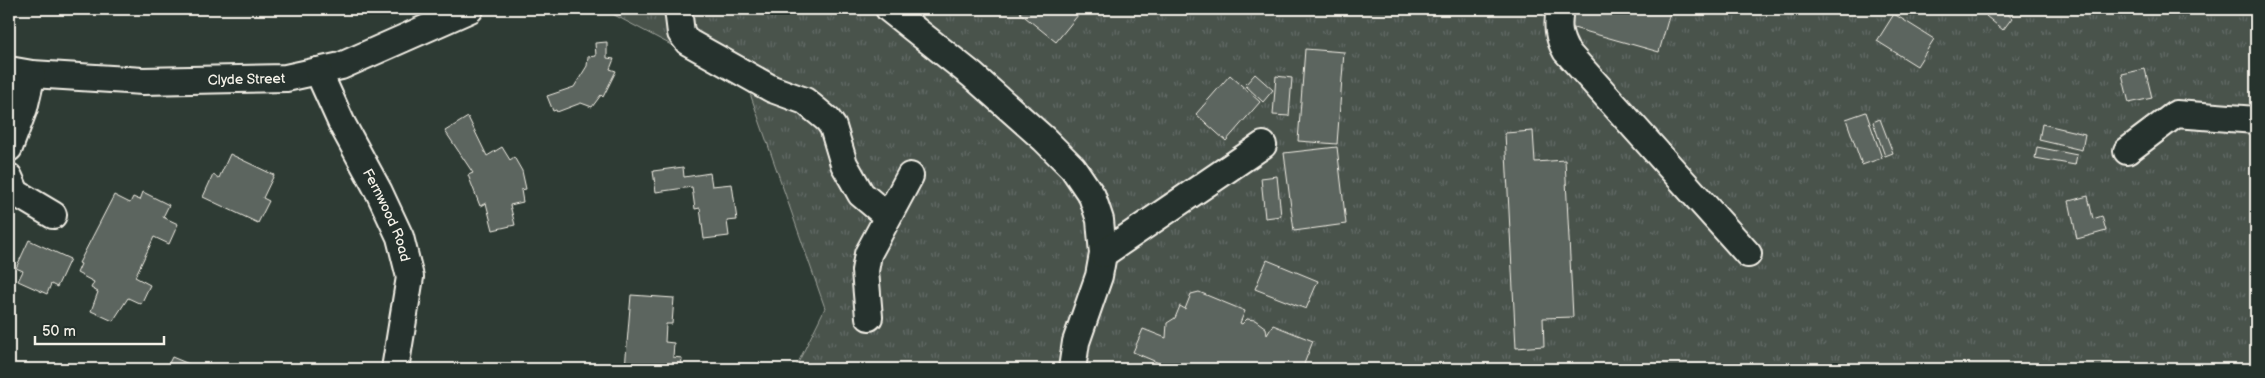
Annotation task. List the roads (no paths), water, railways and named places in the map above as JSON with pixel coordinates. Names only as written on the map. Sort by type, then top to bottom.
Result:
[{"type":"street","name":"Clyde Street","points":[[16,73],[143,81],[286,78],[341,66],[470,9]]},
{"type":"street","points":[[678,9],[681,33],[688,42],[772,89],[805,101],[828,120],[833,127],[844,164],[861,194],[888,216]]},
{"type":"street","points":[[889,9],[972,75],[1073,168],[1092,196],[1102,232],[1103,254],[1099,276],[1076,342],[1072,369]]},
{"type":"street","points":[[1560,9],[1558,26],[1560,40],[1566,51],[1748,254]]},
{"type":"street","name":"Fernwood Road","points":[[318,71],[342,124],[379,192],[400,237],[410,277],[395,369]]},
{"type":"street","points":[[9,148],[24,108],[16,73]]},
{"type":"street","points":[[2127,150],[2176,114],[2256,120]]},
{"type":"street","points":[[1103,254],[1264,145]]},
{"type":"street","points":[[869,316],[865,271],[868,254],[910,176]]},
{"type":"street","points":[[9,177],[16,194],[53,215]]}]
